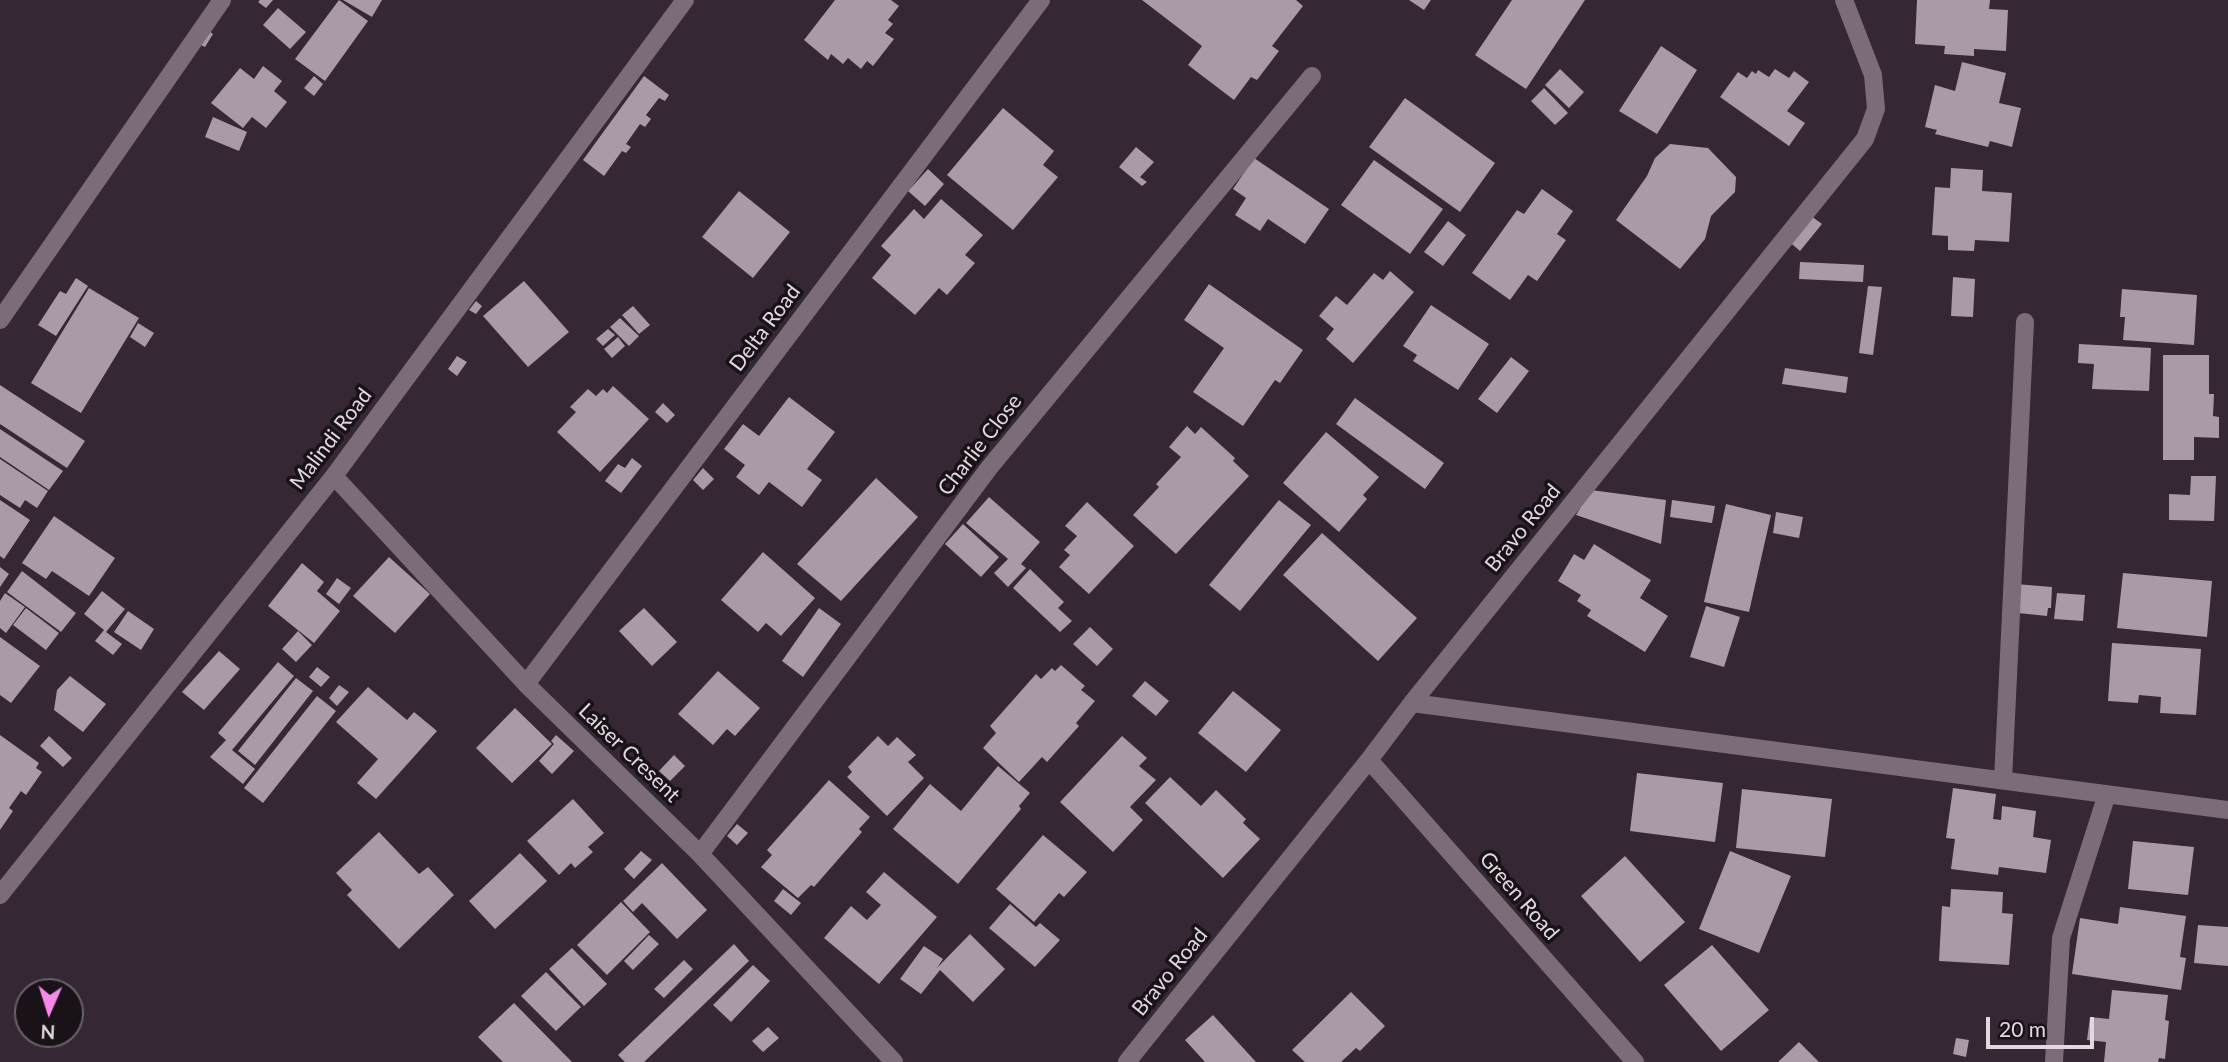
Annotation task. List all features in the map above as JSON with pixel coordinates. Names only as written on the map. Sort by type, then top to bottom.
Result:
[{"type":"street","points":[[0,320],[222,0]]},
{"type":"street","name":"Malindi Road","points":[[0,895],[334,476],[685,0]]},
{"type":"street","name":"Delta Road","points":[[526,684],[1041,0]]},
{"type":"street","name":"Bravo Road","points":[[1127,1062],[1865,139],[1875,109],[1873,75],[1844,0]]},
{"type":"street","name":"Charlie Close","points":[[699,854],[989,468],[1312,76]]},
{"type":"street","points":[[2003,780],[2025,323]]},
{"type":"street","name":"Laiser Cresent","points":[[334,476],[526,684],[699,854],[894,1062]]},
{"type":"street","points":[[1412,703],[2228,810]]},
{"type":"street","name":"Green Road","points":[[1369,760],[1636,1062]]},
{"type":"street","points":[[2054,1062],[2061,938],[2107,794]]},
{"type":"building","points":[[273,0],[266,8],[258,2]]},
{"type":"building","points":[[339,0],[368,21],[325,81],[295,59]]},
{"type":"building","points":[[343,0],[382,0],[372,17]]},
{"type":"building","points":[[835,0],[891,0],[899,6],[888,20],[893,24],[885,33],[894,39],[873,66],[867,61],[861,69],[848,58],[843,64],[831,54],[828,60],[804,40]]},
{"type":"building","points":[[1142,0],[1296,0],[1303,6],[1272,46],[1279,51],[1257,80],[1251,77],[1234,100],[1188,65],[1202,46]]},
{"type":"building","points":[[1409,0],[1431,0],[1424,10]]},
{"type":"building","points":[[1512,0],[1585,0],[1526,89],[1475,55]]},
{"type":"building","points":[[1917,0],[1990,0],[1989,9],[2008,10],[2006,51],[1974,49],[1974,56],[1944,54],[1945,46],[1915,44]]},
{"type":"building","points":[[278,8],[306,32],[290,49],[263,25]]},
{"type":"building","points":[[209,31],[213,34],[205,47],[199,44]]},
{"type":"building","points":[[1661,46],[1697,70],[1657,134],[1619,111]]},
{"type":"building","points":[[1962,62],[2006,73],[1999,103],[2021,108],[2012,147],[1990,141],[1988,147],[1935,134],[1937,130],[1925,127],[1935,85],[1955,91]]},
{"type":"building","points":[[263,66],[282,81],[274,91],[287,102],[266,128],[252,117],[243,128],[211,103],[240,68],[254,79]]},
{"type":"building","points":[[1560,69],[1584,92],[1569,108],[1545,85]]},
{"type":"building","points":[[1775,69],[1789,78],[1794,71],[1809,82],[1787,111],[1805,123],[1789,146],[1720,97],[1738,72],[1747,78],[1752,71],[1756,74],[1758,70],[1769,77]]},
{"type":"building","points":[[314,76],[323,84],[314,96],[304,88]]},
{"type":"building","points":[[644,76],[669,95],[665,101],[659,98],[646,115],[651,119],[645,127],[640,124],[626,144],[631,147],[626,153],[622,151],[604,176],[583,160]]},
{"type":"building","points":[[1544,88],[1568,113],[1555,125],[1531,101]]},
{"type":"building","points":[[1405,98],[1495,163],[1460,212],[1369,147]]},
{"type":"building","points":[[1003,108],[1054,151],[1043,165],[1058,177],[1013,230],[947,175]]},
{"type":"building","points":[[213,117],[247,132],[239,151],[205,137]]},
{"type":"building","points":[[1670,144],[1708,148],[1736,177],[1735,192],[1711,216],[1705,239],[1680,269],[1616,220],[1647,176],[1655,158]]},
{"type":"building","points":[[1136,147],[1154,162],[1140,177],[1147,182],[1142,186],[1119,167]]},
{"type":"building","points":[[1254,158],[1329,209],[1305,244],[1268,219],[1260,231],[1235,215],[1246,198],[1233,189]]},
{"type":"building","points":[[1374,160],[1443,209],[1410,254],[1341,205]]},
{"type":"building","points":[[1951,168],[1983,170],[1982,191],[2012,193],[2009,242],[1975,240],[1974,251],[1948,250],[1948,236],[1932,235],[1935,187],[1950,188]]},
{"type":"building","points":[[928,169],[944,184],[925,206],[908,191]]},
{"type":"building","points":[[1542,189],[1573,211],[1557,234],[1566,240],[1537,281],[1528,275],[1510,300],[1472,273],[1517,210],[1524,214]]},
{"type":"building","points":[[739,191],[790,232],[753,278],[702,237]]},
{"type":"building","points":[[941,199],[983,235],[965,255],[975,263],[947,295],[939,288],[915,315],[872,278],[891,255],[881,246],[914,209],[924,219]]},
{"type":"building","points":[[1807,213],[1822,224],[1800,251],[1786,239]]},
{"type":"building","points":[[1448,221],[1466,235],[1443,266],[1424,252]]},
{"type":"building","points":[[1800,262],[1864,265],[1863,282],[1799,279]]},
{"type":"building","points":[[1390,271],[1414,292],[1353,363],[1326,339],[1334,329],[1319,316],[1336,296],[1347,305],[1374,273],[1383,280]]},
{"type":"building","points":[[1953,277],[1975,279],[1973,317],[1951,316]]},
{"type":"building","points":[[76,278],[88,286],[56,336],[38,325],[60,291],[66,294]]},
{"type":"building","points":[[524,281],[569,332],[528,367],[483,316]]},
{"type":"building","points":[[1209,284],[1303,350],[1280,383],[1275,380],[1243,426],[1193,392],[1224,348],[1184,320]]},
{"type":"building","points":[[1868,286],[1882,287],[1873,355],[1859,353]]},
{"type":"building","points":[[89,288],[139,318],[81,413],[31,383]]},
{"type":"building","points":[[2122,289],[2197,295],[2194,345],[2123,340],[2125,317],[2120,317]]},
{"type":"building","points":[[476,301],[482,306],[476,314],[469,310]]},
{"type":"building","points":[[1431,305],[1489,344],[1458,390],[1413,361],[1417,355],[1403,346]]},
{"type":"building","points":[[633,306],[650,325],[639,334],[622,315]]},
{"type":"building","points":[[620,318],[639,336],[629,346],[610,327]]},
{"type":"building","points":[[138,323],[154,333],[145,347],[130,337]]},
{"type":"building","points":[[608,329],[615,335],[603,346],[596,339]]},
{"type":"building","points":[[618,337],[625,346],[612,358],[604,349]]},
{"type":"building","points":[[2079,344],[2151,348],[2149,391],[2092,389],[2094,364],[2078,363]]},
{"type":"building","points":[[2163,355],[2209,355],[2209,394],[2214,394],[2213,416],[2219,417],[2219,438],[2194,437],[2194,460],[2163,460]]},
{"type":"building","points":[[457,356],[467,362],[457,376],[448,369]]},
{"type":"building","points":[[1511,357],[1529,371],[1497,413],[1478,399]]},
{"type":"building","points":[[1785,368],[1848,377],[1846,393],[1782,384]]},
{"type":"building","points":[[0,385],[85,441],[67,468],[0,424]]},
{"type":"building","points":[[613,386],[649,419],[600,472],[557,432],[576,412],[570,407],[588,389],[596,396],[603,389],[607,393]]},
{"type":"building","points":[[789,397],[835,432],[807,469],[822,480],[802,507],[769,482],[759,495],[736,477],[745,465],[724,449],[743,424],[759,436]]},
{"type":"building","points":[[1355,398],[1444,463],[1425,489],[1336,424]]},
{"type":"building","points":[[663,403],[675,415],[667,423],[655,412]]},
{"type":"building","points":[[1187,426],[1195,434],[1201,427],[1235,458],[1233,461],[1249,476],[1176,554],[1133,515],[1159,487],[1156,484],[1181,457],[1169,447]]},
{"type":"building","points":[[0,429],[63,471],[49,490],[0,457]]},
{"type":"building","points":[[1326,432],[1379,477],[1363,495],[1367,499],[1339,532],[1283,483]]},
{"type":"building","points":[[632,458],[642,466],[621,493],[605,481],[618,464],[625,468]]},
{"type":"building","points":[[0,459],[48,491],[37,508],[25,500],[20,508],[0,495]]},
{"type":"building","points":[[703,468],[714,479],[703,490],[693,480]]},
{"type":"building","points":[[2191,476],[2216,476],[2214,521],[2169,520],[2169,494],[2190,495]]},
{"type":"building","points":[[876,478],[918,517],[841,601],[797,564]]},
{"type":"building","points":[[1591,490],[1666,500],[1661,544],[1576,515]]},
{"type":"building","points":[[989,497],[1040,542],[1021,564],[1026,568],[1008,587],[994,573],[1008,559],[966,523]]},
{"type":"building","points":[[0,500],[30,520],[4,559],[0,556]]},
{"type":"building","points":[[1279,500],[1311,525],[1240,611],[1209,585]]},
{"type":"building","points":[[1672,500],[1715,506],[1712,523],[1670,517]]},
{"type":"building","points":[[1087,502],[1134,546],[1089,594],[1059,567],[1070,555],[1064,550],[1077,536],[1065,526]]},
{"type":"building","points":[[1726,504],[1771,515],[1749,612],[1704,602]]},
{"type":"building","points":[[1776,512],[1803,517],[1799,538],[1773,533]]},
{"type":"building","points":[[54,516],[115,558],[89,596],[52,571],[46,579],[22,563]]},
{"type":"building","points":[[963,524],[999,557],[981,577],[945,544]]},
{"type":"building","points":[[1322,533],[1417,618],[1378,661],[1283,575]]},
{"type":"building","points":[[1594,544],[1651,580],[1640,598],[1668,616],[1645,652],[1587,616],[1591,610],[1577,601],[1581,595],[1558,581],[1574,554],[1584,560]]},
{"type":"building","points":[[763,552],[815,598],[781,636],[766,623],[758,632],[721,600]]},
{"type":"building","points":[[389,557],[430,594],[395,633],[353,596]]},
{"type":"building","points":[[302,563],[324,582],[317,591],[340,611],[314,643],[268,606]]},
{"type":"building","points":[[0,567],[9,574],[0,587]]},
{"type":"building","points":[[1030,569],[1064,602],[1058,608],[1072,621],[1060,632],[1013,588]]},
{"type":"building","points":[[22,571],[76,613],[61,632],[7,592]]},
{"type":"building","points":[[2123,573],[2212,581],[2207,637],[2117,628]]},
{"type":"building","points":[[337,578],[351,588],[339,604],[326,594]]},
{"type":"building","points":[[2016,584],[2052,587],[2051,608],[2048,608],[2047,616],[2018,613]]},
{"type":"building","points":[[102,591],[125,609],[106,632],[122,644],[113,655],[95,641],[104,630],[84,614]]},
{"type":"building","points":[[5,593],[25,607],[6,633],[0,628],[0,601]]},
{"type":"building","points":[[2057,593],[2085,595],[2083,621],[2054,619]]},
{"type":"building","points":[[1706,606],[1740,617],[1724,667],[1690,657]]},
{"type":"building","points":[[26,608],[59,633],[46,650],[13,625]]},
{"type":"building","points":[[644,608],[677,642],[652,666],[619,631]]},
{"type":"building","points":[[819,608],[841,624],[803,677],[782,661]]},
{"type":"building","points":[[128,611],[154,629],[141,650],[114,632]]},
{"type":"building","points":[[1090,627],[1113,649],[1097,666],[1073,644]]},
{"type":"building","points":[[298,631],[312,645],[296,662],[282,649]]},
{"type":"building","points":[[0,637],[40,666],[11,703],[0,695]]},
{"type":"building","points":[[2112,643],[2201,649],[2196,715],[2160,713],[2161,697],[2139,695],[2138,703],[2108,701]]},
{"type":"building","points":[[219,651],[240,669],[204,710],[182,692]]},
{"type":"building","points":[[278,662],[294,676],[232,750],[255,769],[243,784],[210,757],[226,740],[218,733]]},
{"type":"building","points":[[1061,665],[1085,686],[1081,690],[1095,701],[1076,723],[1079,726],[1047,762],[1042,757],[1019,782],[983,748],[996,733],[990,726],[1036,674],[1041,679],[1052,668],[1055,671]]},
{"type":"building","points":[[317,667],[330,677],[321,687],[309,677]]},
{"type":"building","points":[[718,671],[760,708],[735,736],[727,729],[713,745],[678,714]]},
{"type":"building","points":[[70,676],[106,704],[83,732],[54,710],[57,690]]},
{"type":"building","points":[[296,678],[313,691],[255,765],[238,751]]},
{"type":"building","points":[[1145,681],[1169,701],[1156,716],[1132,696]]},
{"type":"building","points":[[339,685],[349,692],[337,706],[329,698]]},
{"type":"building","points":[[368,687],[407,720],[414,712],[437,731],[376,799],[357,783],[378,759],[336,722]]},
{"type":"building","points":[[1233,691],[1281,730],[1246,772],[1198,733]]},
{"type":"building","points":[[317,696],[336,711],[263,803],[244,788]]},
{"type":"building","points":[[515,708],[552,744],[512,783],[476,748]]},
{"type":"building","points":[[0,735],[39,763],[36,768],[42,772],[26,795],[21,791],[9,808],[13,811],[0,830]]},
{"type":"building","points":[[556,735],[574,751],[552,774],[539,761],[554,744],[551,741]]},
{"type":"building","points":[[49,736],[72,758],[63,767],[40,746]]},
{"type":"building","points":[[878,736],[888,746],[897,737],[916,755],[908,762],[924,778],[887,816],[847,777],[852,772],[848,767]]},
{"type":"building","points":[[1122,736],[1147,758],[1139,766],[1156,780],[1130,807],[1143,820],[1113,852],[1060,802]]},
{"type":"building","points":[[674,755],[685,766],[670,781],[659,771]]},
{"type":"building","points":[[998,766],[1030,793],[1019,806],[1021,809],[958,884],[893,829],[930,784],[961,811]]},
{"type":"building","points":[[1637,773],[1723,783],[1715,842],[1630,831]]},
{"type":"building","points":[[1170,777],[1201,806],[1216,790],[1246,819],[1243,823],[1260,839],[1223,878],[1145,803]]},
{"type":"building","points":[[829,780],[870,817],[859,829],[862,832],[814,887],[811,885],[798,898],[761,867],[772,855],[767,850]]},
{"type":"building","points":[[1953,788],[1996,794],[1993,819],[2001,820],[2002,806],[2036,811],[2033,837],[2051,840],[2046,873],[1999,867],[1998,875],[1951,869],[1955,839],[1946,838]]},
{"type":"building","points":[[1742,789],[1832,799],[1825,857],[1736,848]]},
{"type":"building","points":[[573,799],[604,833],[588,847],[593,852],[575,868],[571,863],[559,875],[527,841]]},
{"type":"building","points":[[737,824],[748,833],[737,845],[727,836]]},
{"type":"building","points":[[379,832],[419,874],[428,867],[454,895],[399,949],[347,895],[352,890],[336,873]]},
{"type":"building","points":[[1043,835],[1087,872],[1064,897],[1059,893],[1034,922],[996,889]]},
{"type":"building","points":[[2133,841],[2194,847],[2188,895],[2128,889]]},
{"type":"building","points":[[641,851],[652,860],[634,879],[624,869]]},
{"type":"building","points":[[1730,851],[1791,876],[1759,953],[1699,929]]},
{"type":"building","points":[[520,853],[547,881],[495,929],[469,901]]},
{"type":"building","points":[[1625,856],[1685,922],[1640,962],[1581,896]]},
{"type":"building","points":[[662,863],[707,910],[677,939],[642,903],[633,912],[623,901]]},
{"type":"building","points":[[884,872],[937,917],[879,984],[824,938],[851,906],[867,920],[881,905],[866,892]]},
{"type":"building","points":[[783,889],[801,903],[791,915],[774,901]]},
{"type":"building","points":[[1951,889],[2003,892],[2002,913],[2013,914],[2009,965],[1939,961],[1942,906],[1950,907]]},
{"type":"building","points":[[621,902],[650,932],[607,975],[577,945]]},
{"type":"building","points":[[1010,904],[1036,927],[1040,923],[1060,940],[1035,967],[989,928]]},
{"type":"building","points":[[2120,907],[2186,916],[2180,957],[2186,958],[2181,990],[2072,974],[2080,918],[2118,924]]},
{"type":"building","points":[[2198,925],[2228,927],[2228,966],[2194,963]]},
{"type":"building","points":[[970,934],[1005,969],[973,1002],[940,970],[921,994],[900,979],[924,946],[943,959],[937,968]]},
{"type":"building","points":[[649,935],[659,944],[633,970],[624,961]]},
{"type":"building","points":[[734,944],[749,961],[644,1062],[625,1062],[618,1055]]},
{"type":"building","points":[[1712,945],[1769,1010],[1721,1051],[1664,985]]},
{"type":"building","points":[[572,948],[607,984],[584,1006],[549,969]]},
{"type":"building","points":[[684,960],[693,969],[664,998],[654,989]]},
{"type":"building","points":[[753,965],[770,981],[731,1022],[713,1005]]},
{"type":"building","points":[[546,972],[581,1007],[556,1031],[521,996]]},
{"type":"building","points":[[2112,990],[2168,995],[2165,1020],[2169,1021],[2165,1059],[2159,1058],[2158,1062],[2104,1062],[2106,1042],[2087,1040],[2090,1017],[2109,1019]]},
{"type":"building","points":[[1351,992],[1385,1026],[1360,1051],[1356,1048],[1341,1062],[1305,1062],[1292,1050]]},
{"type":"building","points":[[514,1003],[572,1062],[503,1062],[478,1037]]},
{"type":"building","points":[[1213,1015],[1256,1062],[1205,1062],[1185,1040]]},
{"type":"building","points":[[768,1027],[779,1038],[763,1052],[752,1041]]},
{"type":"building","points":[[1956,1038],[1969,1040],[1966,1057],[1953,1054]]},
{"type":"building","points":[[1799,1042],[1819,1062],[1778,1062]]}]
